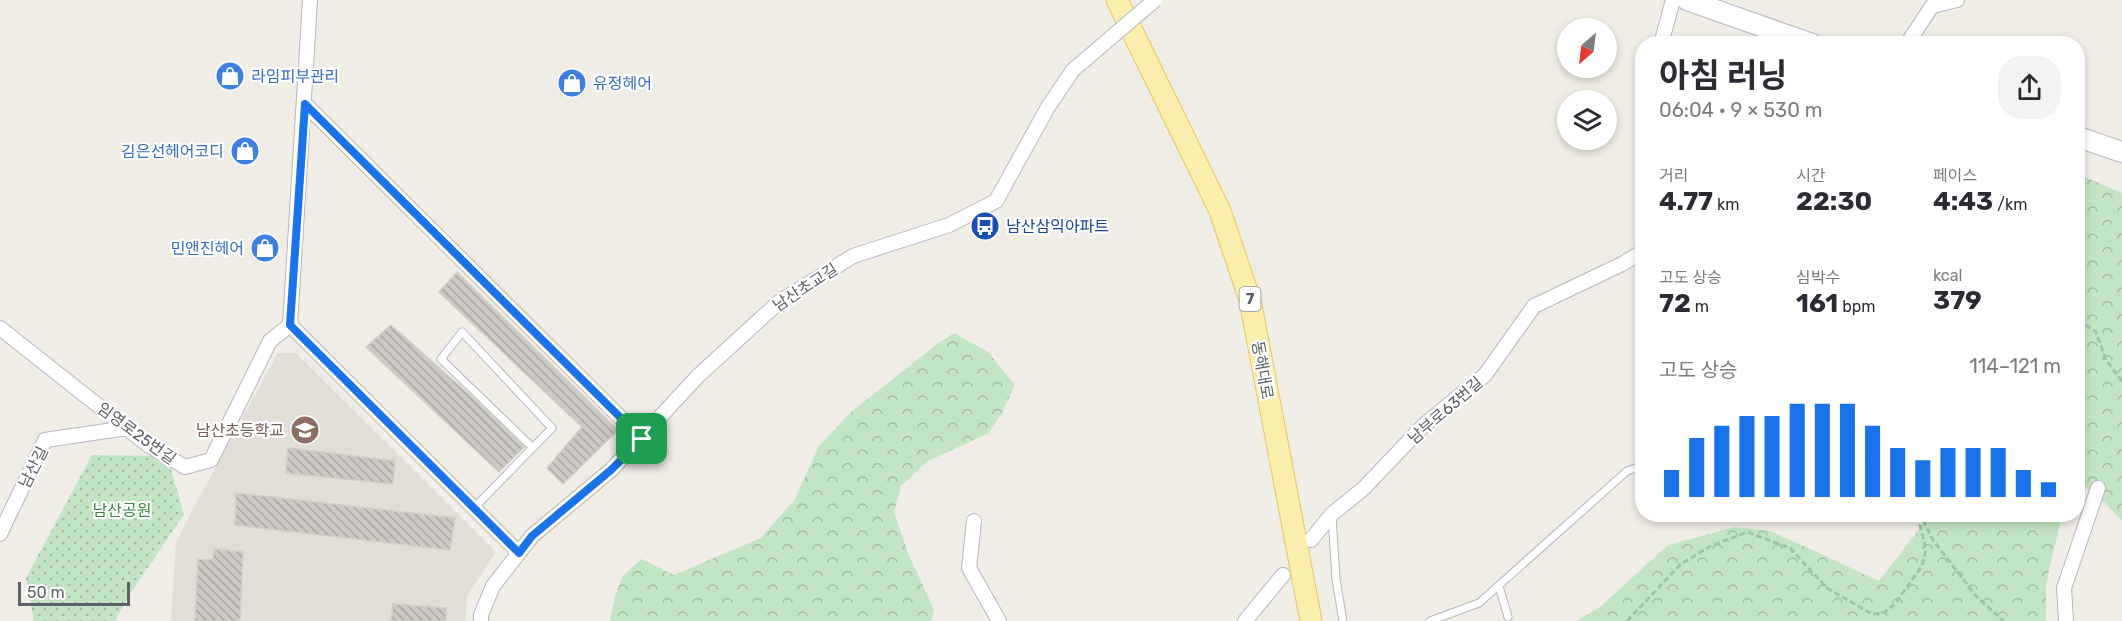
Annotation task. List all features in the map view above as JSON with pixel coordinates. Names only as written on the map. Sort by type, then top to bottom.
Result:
[{"type":"main road","name":"동해대로","points":[[1117,0],[1220,211],[1250,300],[1311,621]]},
{"type":"street","points":[[309,0],[305,104],[290,325],[519,553]]},
{"type":"street","name":"남산초교길","points":[[481,621],[481,615],[493,586],[532,536],[611,470],[698,376],[779,302],[854,256],[949,225],[996,201],[1048,107],[1073,70],[1155,0]]},
{"type":"street","points":[[1663,36],[1673,0]]},
{"type":"street","points":[[1687,0],[1789,36]]},
{"type":"street","points":[[1912,36],[1932,6],[1957,0]]},
{"type":"street","points":[[305,104],[642,439]]},
{"type":"street","points":[[2085,139],[2122,152]]},
{"type":"street","name":"남부로63번길","points":[[1311,540],[1332,514],[1364,489],[1424,426],[1485,375],[1534,306],[1635,256]]},
{"type":"street","name":"임영로25번길","points":[[0,328],[148,445],[185,467],[211,460],[270,341],[290,325]]},
{"type":"street","name":"남산길","points":[[0,534],[45,441],[127,428]]},
{"type":"street","points":[[2066,621],[2064,588],[2097,488]]},
{"type":"street","points":[[974,521],[969,568],[999,621]]},
{"type":"street","points":[[1245,621],[1282,575]]},
{"type":"lane","points":[[474,508],[533,448],[552,428],[462,332],[441,359],[533,448]]},
{"type":"lane","points":[[1430,621],[1479,603],[1627,471],[1635,468]]},
{"type":"lane","points":[[1332,514],[1336,579],[1343,621]]},
{"type":"lane","points":[[1499,586],[1508,617]]},
{"type":"path","points":[[2085,325],[2096,332],[2106,360],[2122,381]]},
{"type":"path","points":[[1627,621],[1681,564],[1709,547],[1747,532],[1790,548],[1827,588],[1872,614],[1883,613],[1894,605],[1922,566],[1926,550],[1920,525],[1922,522]]},
{"type":"path","points":[[1924,522],[1933,540],[1976,596],[2004,621]]},
{"type":"shaded area","name":"남산초등학교","points":[[278,353],[296,353],[496,552],[467,596],[465,621],[171,621],[176,543]]},
{"type":"green space","points":[[2085,177],[2122,193],[2122,520],[2093,491],[2085,487]]},
{"type":"green space","points":[[954,333],[988,352],[1015,385],[1003,411],[989,433],[928,461],[901,486],[894,512],[908,553],[934,610],[931,621],[610,621],[615,596],[623,576],[641,559],[674,575],[761,538],[795,499],[819,446],[851,412]]},
{"type":"green space","name":"남산공원","points":[[92,455],[167,456],[184,514],[128,597],[115,621],[34,621],[26,578]]},
{"type":"green space","points":[[1925,522],[2060,522],[2046,584],[2046,621],[1577,621],[1600,607],[1668,545],[1735,527],[1771,531],[1879,581]]},
{"type":"building","points":[[457,272],[618,430],[563,484],[547,468],[582,427],[439,292]]},
{"type":"building","points":[[391,325],[524,447],[499,472],[366,347]]},
{"type":"building","points":[[288,448],[395,461],[393,484],[286,473]]},
{"type":"building","points":[[236,493],[455,518],[450,550],[235,525]]},
{"type":"building","points":[[214,549],[243,552],[240,621],[195,621],[198,559],[213,560]]},
{"type":"building","points":[[393,604],[446,608],[446,621],[391,621]]},
{"type":"place","name":"라임피부관리","points":[[230,76]]},
{"type":"place","name":"유정헤어","points":[[572,83]]},
{"type":"place","name":"김은선헤어코디","points":[[245,151]]},
{"type":"place","name":"남산삼익아파트","points":[[985,226]]},
{"type":"place","name":"민앤진헤어","points":[[265,248]]},
{"type":"place","name":"남산초등학교","points":[[305,430]]},
{"type":"route","points":[[305,104],[642,439],[611,470],[532,536],[519,553],[290,325],[305,104]]}]
